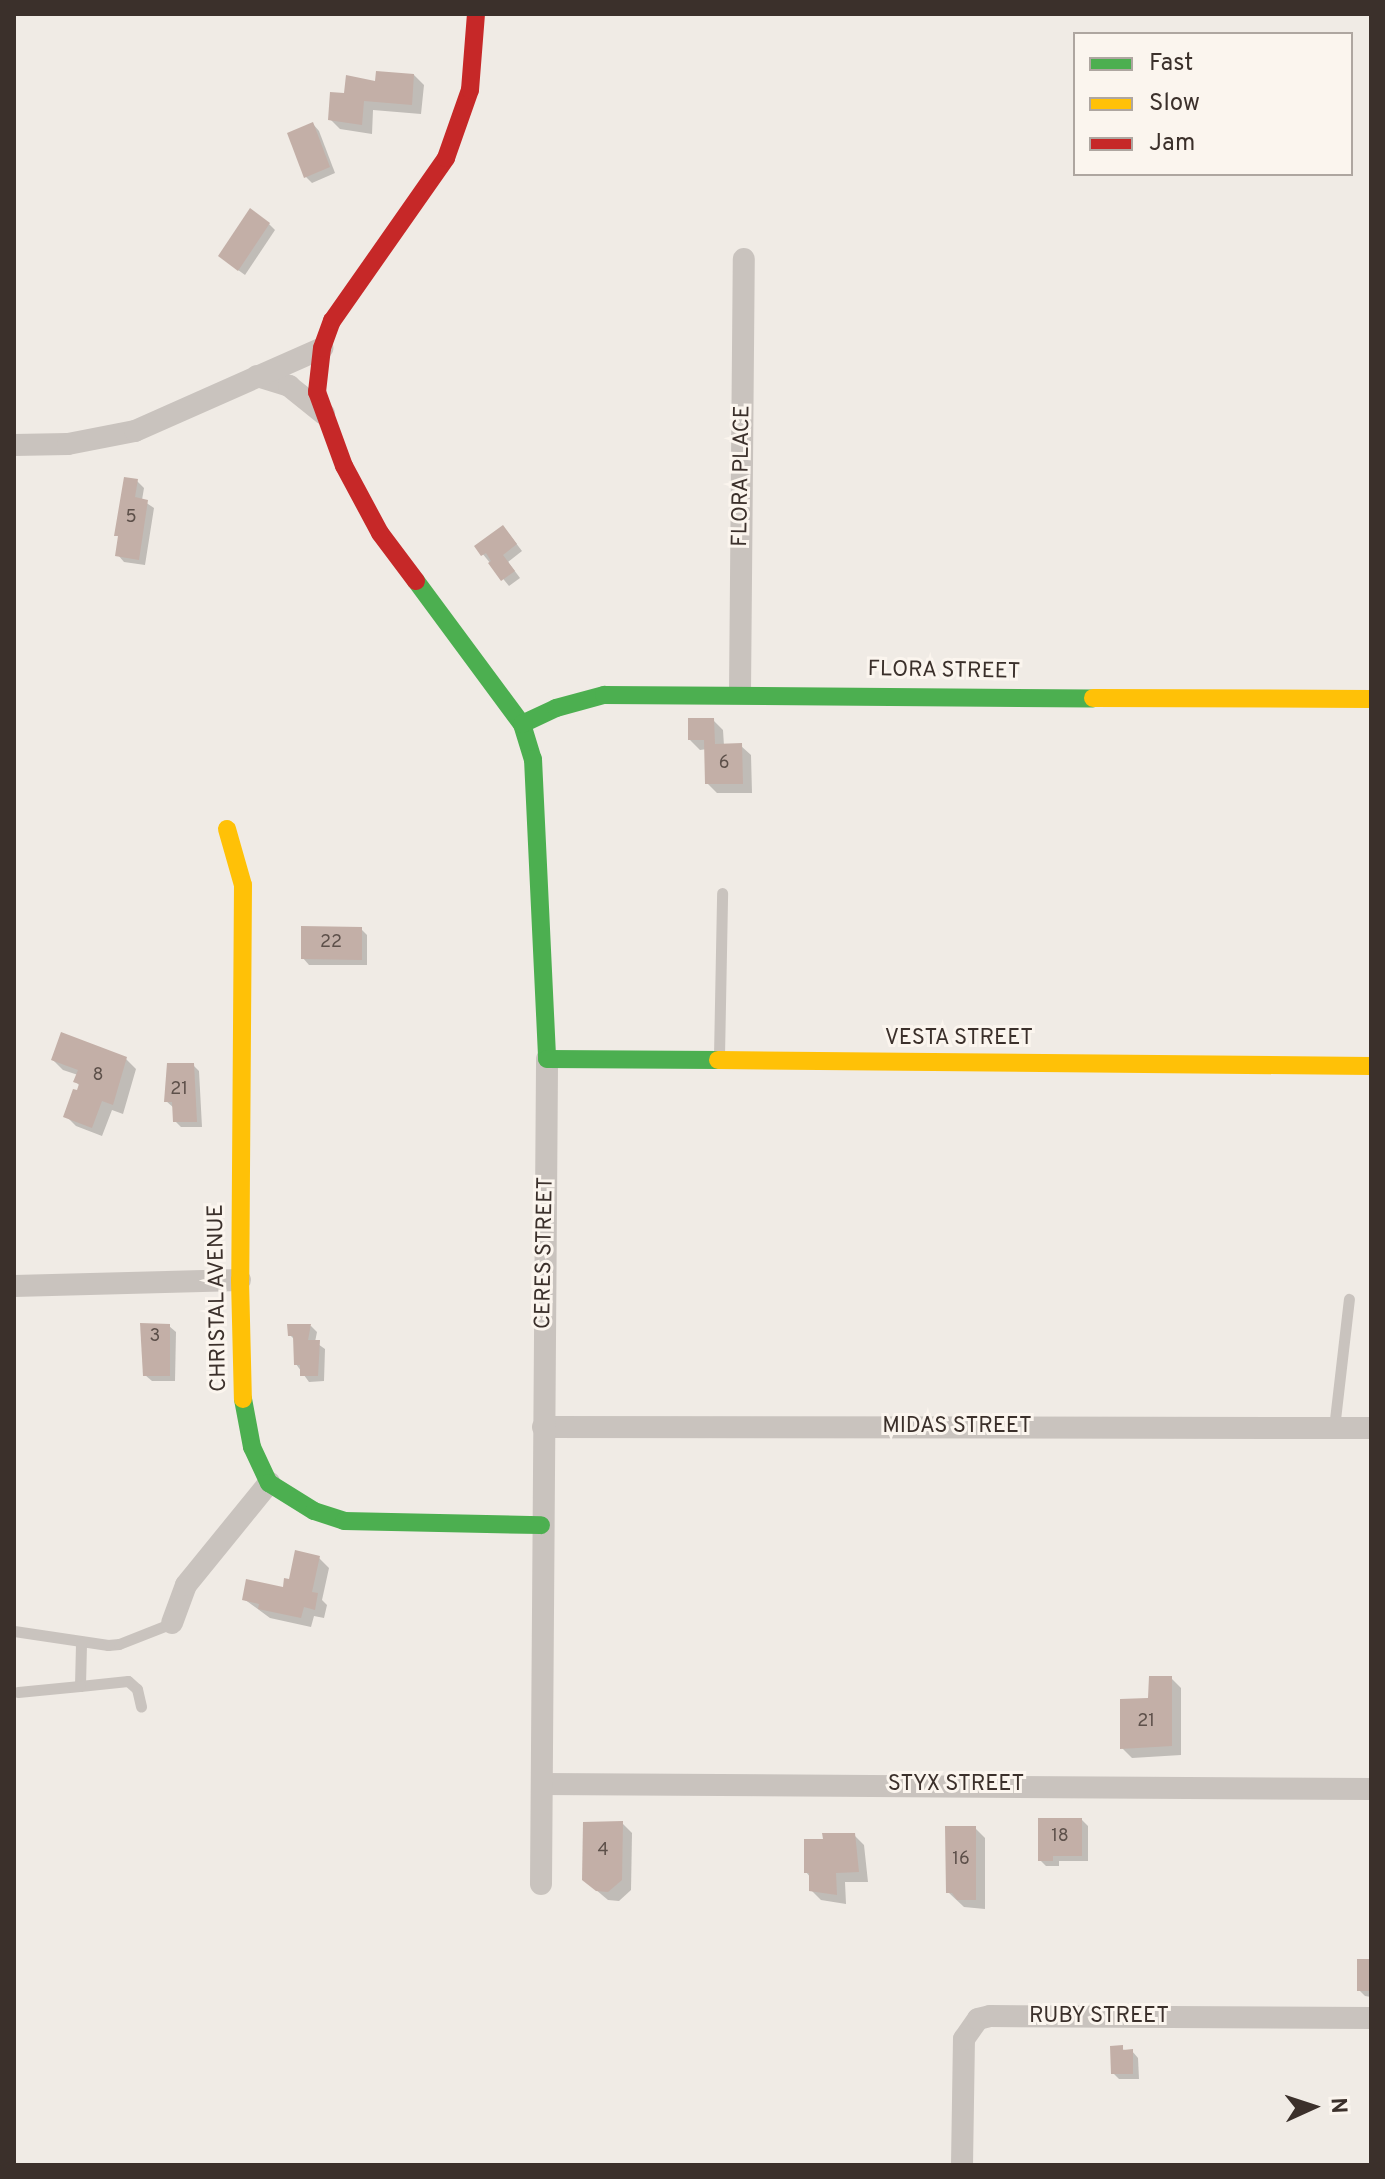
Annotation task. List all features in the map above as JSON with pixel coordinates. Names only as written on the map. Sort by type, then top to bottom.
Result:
[{"type":"street","points":[[476,14],[470,90],[446,158],[343,301],[322,348],[317,392],[344,466],[380,533],[522,724]]},
{"type":"street","name":"FLORA PLACE","points":[[740,693],[744,259]]},
{"type":"street","points":[[14,445],[113,438],[322,348]]},
{"type":"street","points":[[257,376],[289,386],[324,414]]},
{"type":"street","name":"FLORA STREET","points":[[522,724],[556,708],[604,695],[740,693],[1371,699]]},
{"type":"street","name":"CERES STREET","points":[[522,724],[533,759],[539,828],[547,1059],[541,1525],[541,1884]]},
{"type":"street","name":"CHRISTAL AVENUE","points":[[227,829],[243,885],[240,1280],[245,1424],[269,1483]]},
{"type":"street","name":"VESTA STREET","points":[[547,1059],[1371,1066]]},
{"type":"street","points":[[14,1286],[240,1280]]},
{"type":"street","name":"MIDAS STREET","points":[[543,1427],[1371,1428]]},
{"type":"street","points":[[172,1623],[186,1585],[269,1483],[314,1511],[344,1521],[541,1525]]},
{"type":"street","name":"STYX STREET","points":[[542,1784],[1371,1789]]},
{"type":"street","name":"RUBY STREET","points":[[962,2165],[964,2039],[978,2019],[1371,2018]]},
{"type":"lane","points":[[719,1061],[722,893]]},
{"type":"lane","points":[[1334,1428],[1349,1299]]},
{"type":"lane","points":[[14,1631],[81,1644],[119,1644],[172,1623]]},
{"type":"lane","points":[[80,1686],[81,1644]]},
{"type":"lane","points":[[18,1692],[128,1681],[137,1689],[141,1707]]},
{"type":"building","points":[[376,71],[414,74],[412,105],[364,101],[362,125],[328,120],[330,92],[344,93],[346,75],[375,81]]},
{"type":"building","points":[[313,122],[330,167],[304,178],[287,133]]},
{"type":"building","points":[[250,208],[270,223],[238,271],[218,256]]},
{"type":"building","points":[[124,477],[138,479],[135,497],[148,500],[139,560],[115,556],[118,536],[114,536]]},
{"type":"building","points":[[503,525],[517,544],[503,555],[515,571],[501,581],[488,563],[491,561],[486,553],[481,556],[474,546]]},
{"type":"building","points":[[688,718],[714,718],[715,744],[742,743],[743,784],[705,784],[704,740],[688,740]]},
{"type":"building","points":[[301,926],[362,927],[362,960],[301,959]]},
{"type":"building","points":[[61,1032],[127,1057],[113,1105],[102,1101],[92,1128],[63,1117],[73,1089],[77,1090],[79,1084],[73,1082],[78,1070],[51,1060]]},
{"type":"building","points":[[167,1063],[194,1063],[197,1122],[173,1122],[172,1102],[164,1102]]},
{"type":"building","points":[[140,1323],[170,1324],[170,1376],[143,1376]]},
{"type":"building","points":[[287,1324],[311,1324],[308,1340],[320,1340],[318,1376],[300,1376],[300,1365],[294,1365],[293,1336],[288,1336]]},
{"type":"building","points":[[295,1550],[320,1556],[312,1592],[318,1593],[315,1610],[304,1607],[301,1618],[258,1609],[259,1604],[242,1600],[246,1579],[283,1587],[284,1578],[289,1579]]},
{"type":"building","points":[[1149,1676],[1172,1676],[1172,1746],[1120,1749],[1120,1699],[1148,1698]]},
{"type":"building","points":[[1038,1818],[1082,1818],[1082,1856],[1053,1856],[1053,1861],[1038,1861]]},
{"type":"building","points":[[623,1821],[622,1880],[608,1892],[596,1891],[582,1880],[583,1822]]},
{"type":"building","points":[[945,1826],[976,1826],[976,1900],[957,1900],[952,1893],[946,1893]]},
{"type":"building","points":[[822,1833],[855,1833],[859,1872],[836,1873],[837,1895],[809,1891],[809,1873],[804,1873],[804,1839],[823,1839]]},
{"type":"building","points":[[1357,1959],[1371,1959],[1371,1991],[1357,1991]]},
{"type":"building","points":[[1123,2045],[1123,2050],[1133,2049],[1133,2074],[1111,2074],[1110,2046]]},
{"type":"traffic: fast","points":[[416,581],[522,724],[533,759],[547,1059],[718,1060]]},
{"type":"traffic: fast","points":[[522,724],[556,708],[604,695],[1093,698]]},
{"type":"traffic: fast","points":[[243,1399],[252,1447],[269,1483],[314,1511],[344,1521],[541,1525]]},
{"type":"traffic: slow","points":[[1093,698],[1371,699]]},
{"type":"traffic: slow","points":[[227,829],[243,885],[240,1280],[243,1399]]},
{"type":"traffic: slow","points":[[718,1060],[1371,1066]]},
{"type":"traffic: jam","points":[[416,581],[380,533],[344,466],[317,392],[322,348],[332,321],[446,158],[470,90],[476,14]]}]
